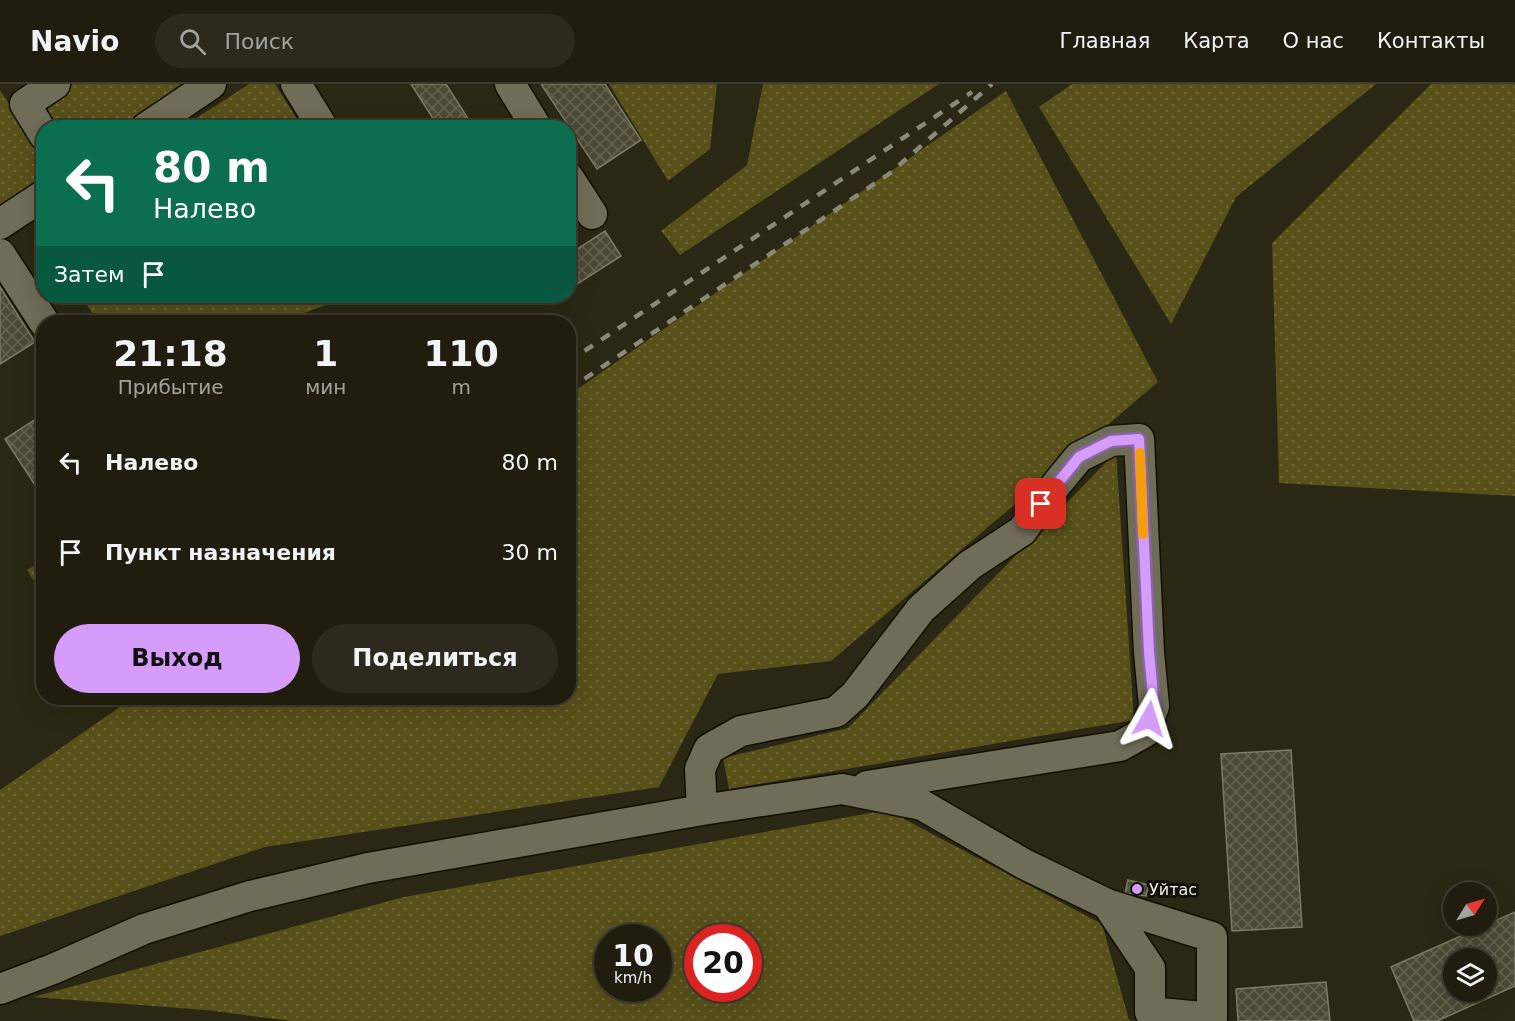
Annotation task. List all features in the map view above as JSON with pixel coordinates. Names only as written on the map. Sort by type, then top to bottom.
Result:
[{"type":"street","points":[[36,122],[25,104],[55,84]]},
{"type":"street","points":[[158,120],[211,84]]},
{"type":"street","points":[[296,84],[318,120]]},
{"type":"street","points":[[510,84],[532,120]]},
{"type":"street","points":[[576,189],[592,214]]},
{"type":"street","points":[[0,224],[36,200]]},
{"type":"street","points":[[0,254],[39,315]]},
{"type":"street","points":[[0,988],[53,969],[144,929],[250,896],[368,868],[702,810],[912,780],[1120,746],[1145,732],[1154,706],[1149,652],[1139,439],[1111,441],[1079,457],[1022,531],[970,565],[921,609],[855,695],[836,712],[741,731],[709,749],[700,769],[702,810]]},
{"type":"street","points":[[842,789],[922,805],[1024,864],[1107,904]]},
{"type":"shaded area","points":[[72,84],[195,84],[141,120],[48,120],[39,106]]},
{"type":"shaded area","points":[[249,84],[275,84],[298,120],[194,120]]},
{"type":"shaded area","points":[[609,84],[717,84],[710,149],[668,181]]},
{"type":"shaded area","points":[[763,84],[939,84],[680,255],[661,231],[747,165]]},
{"type":"shaded area","points":[[1072,84],[1376,84],[1236,197],[1171,324],[1039,107]]},
{"type":"shaded area","points":[[1431,84],[1515,84],[1515,496],[1279,483],[1272,243]]},
{"type":"shaded area","points":[[0,90],[36,146],[36,185],[0,208]]},
{"type":"shaded area","points":[[1006,91],[1158,382],[831,661],[718,674],[659,787],[265,847],[0,936],[0,790],[123,705],[576,705],[576,390]]},
{"type":"shaded area","points":[[86,303],[331,303],[299,315],[93,315]]},
{"type":"shaded area","points":[[1116,452],[1134,720],[729,789],[723,758],[848,728]]},
{"type":"shaded area","points":[[36,564],[36,584],[27,570]]},
{"type":"shaded area","points":[[887,810],[1102,924],[1131,1021],[292,1021],[206,1010],[33,997],[404,897]]},
{"type":"building","points":[[411,84],[446,84],[469,120],[434,120]]},
{"type":"building","points":[[541,84],[605,84],[641,140],[597,169],[576,137],[576,120],[565,120]]},
{"type":"building","points":[[605,231],[621,256],[576,285],[576,250]]},
{"type":"building","points":[[0,287],[35,342],[0,364]]},
{"type":"building","points":[[36,419],[36,487],[5,439]]},
{"type":"building","points":[[1291,750],[1302,927],[1232,931],[1221,754]]},
{"type":"building","name":"Уйтас","points":[[1128,880],[1149,885],[1146,896],[1125,893]]},
{"type":"building","points":[[1515,912],[1515,986],[1497,994],[1497,948],[1443,948],[1443,1002],[1479,1002],[1437,1021],[1414,1021],[1391,967],[1461,936],[1497,936],[1497,920]]},
{"type":"building","points":[[1326,982],[1330,1021],[1238,1021],[1236,989]]},
{"type":"railway","points":[[576,385],[889,174],[992,84]]},
{"type":"railway","points":[[576,357],[972,92]]},
{"type":"slow traffic","points":[[1140,453],[1143,534]]},
{"type":"place","name":"Уйтас","points":[[1137,889]]},
{"type":"route","points":[[1041,504],[1079,457],[1111,441],[1139,439],[1149,652],[1154,706],[1149,719]]}]
